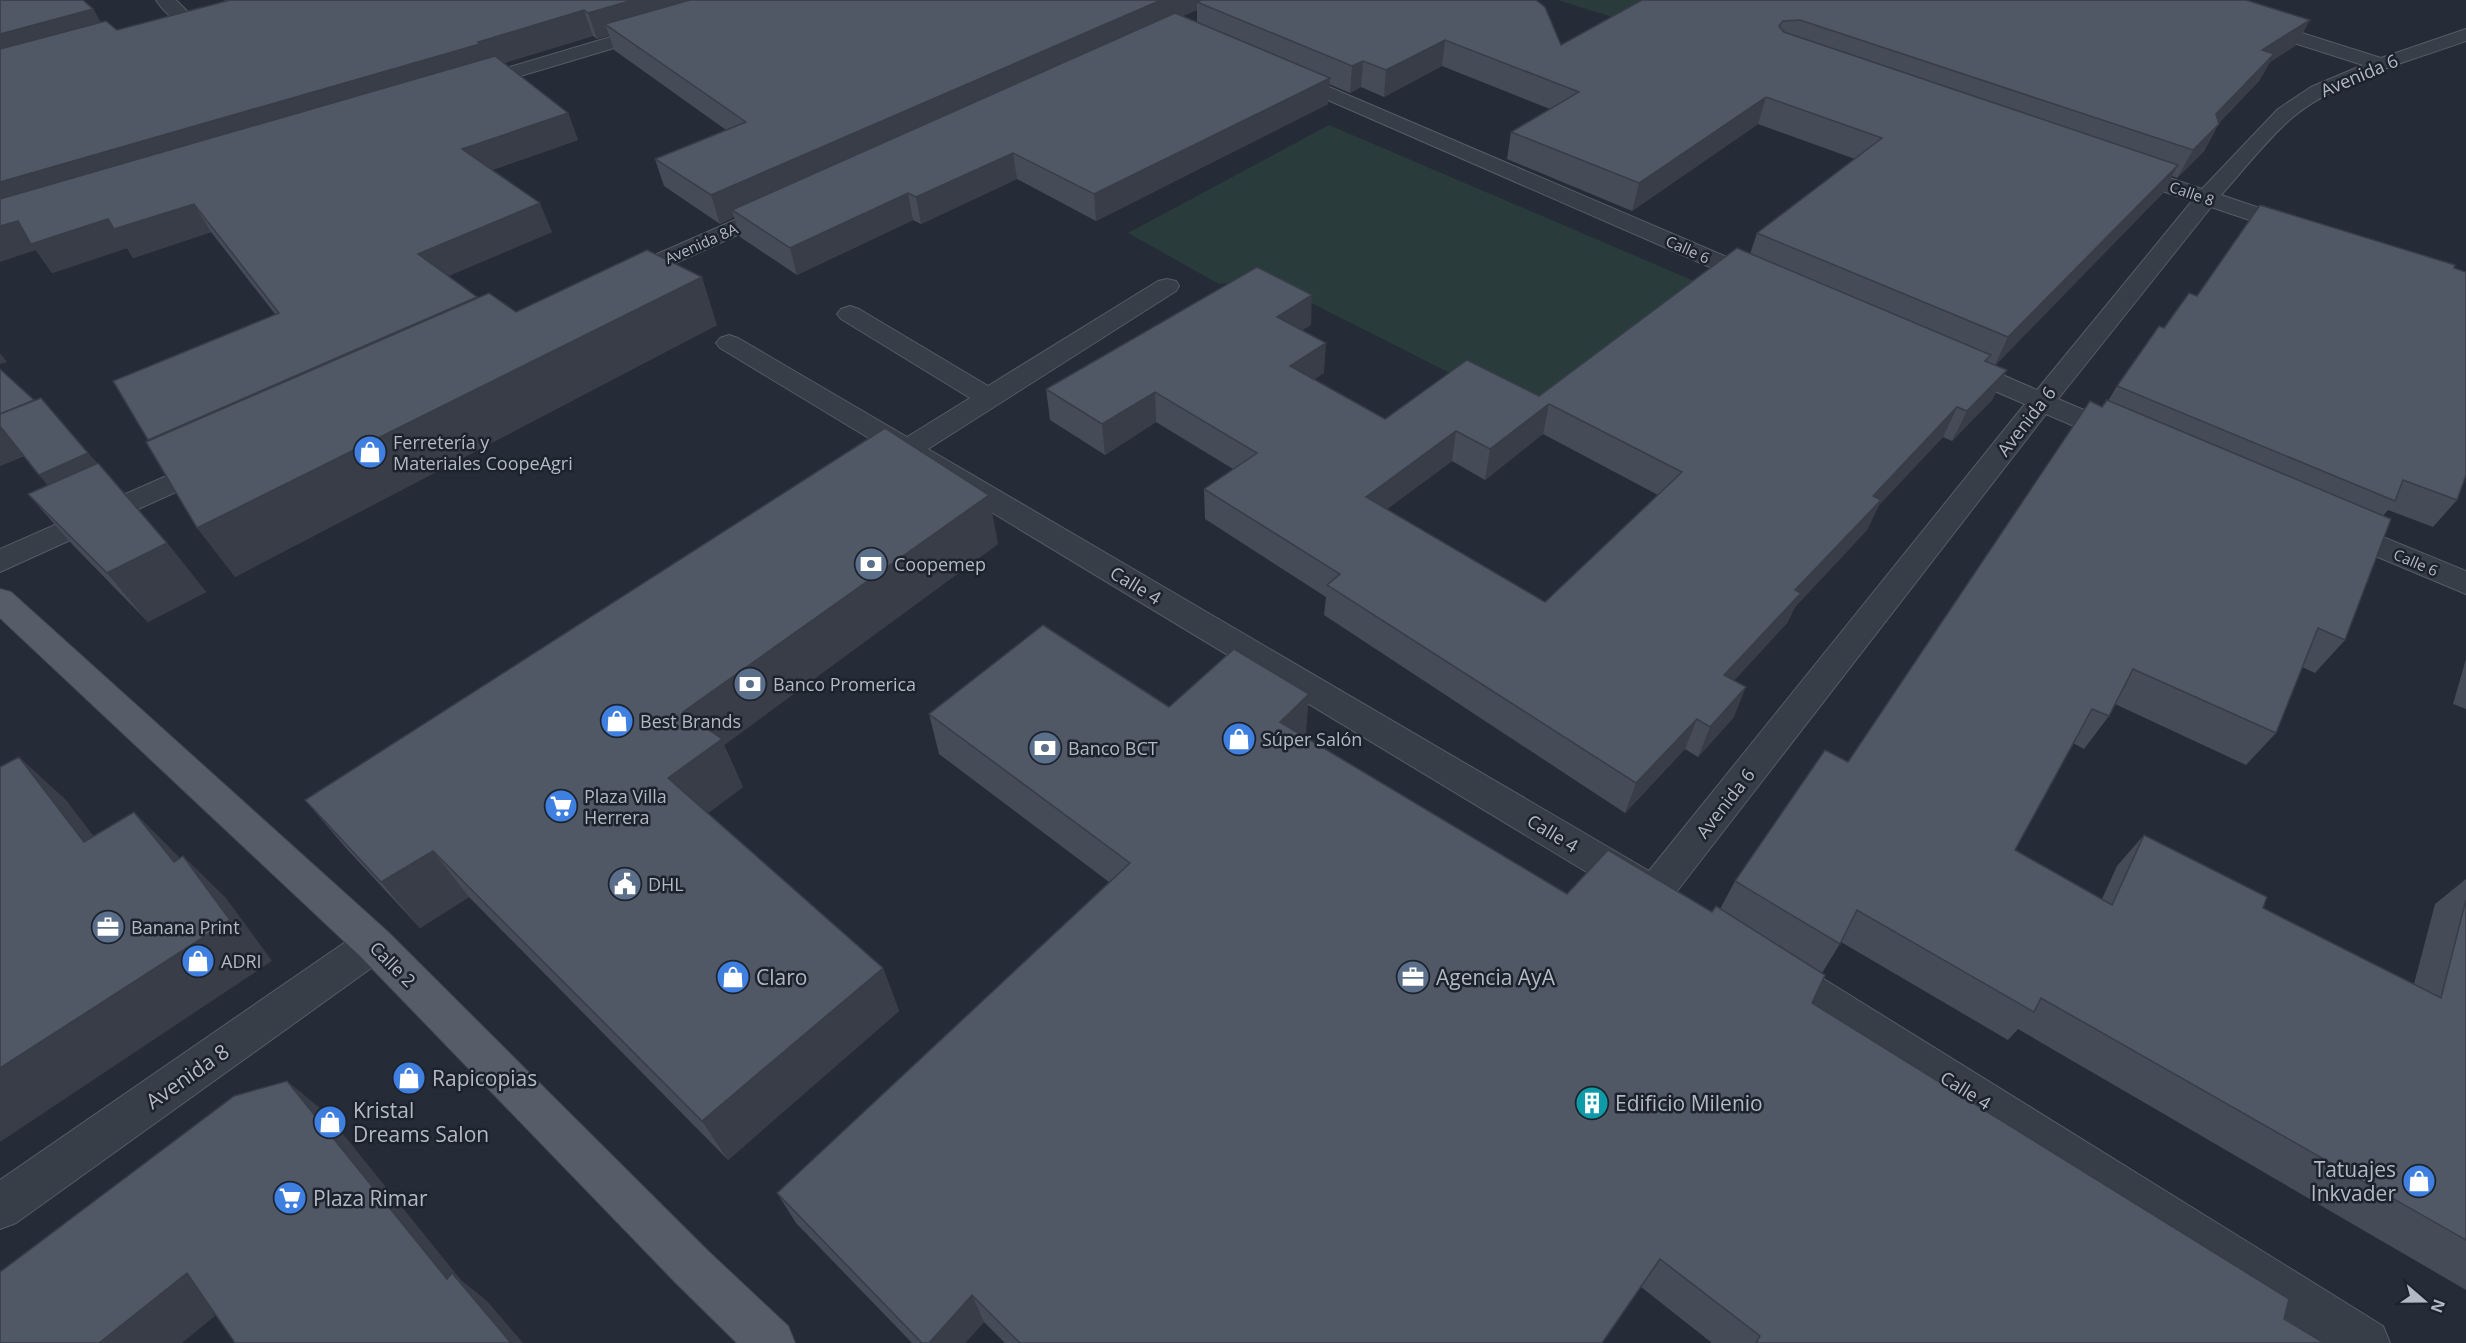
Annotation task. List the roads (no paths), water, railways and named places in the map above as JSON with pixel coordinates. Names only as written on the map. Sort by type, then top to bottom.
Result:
[{"type":"main road","name":"Calle 2","points":[[0,600],[374,944],[692,1267],[771,1343]]},
{"type":"street","points":[[165,0],[187,20]]},
{"type":"street","points":[[2178,0],[2381,64]]},
{"type":"street","points":[[165,27],[208,15]]},
{"type":"street","points":[[458,88],[676,24]]},
{"type":"street","name":"Avenida 6","points":[[1654,893],[2041,402],[2206,198],[2285,113],[2318,91],[2381,64],[2466,34]]},
{"type":"street","name":"Calle 6","points":[[1262,65],[1781,289]]},
{"type":"street","name":"Calle 8","points":[[2106,164],[2319,235]]},
{"type":"street","name":"Avenida 8A","points":[[609,284],[794,201]]},
{"type":"street","points":[[907,449],[1167,286]]},
{"type":"street","points":[[850,314],[989,398]]},
{"type":"street","name":"Calle 4","points":[[729,343],[1684,912]]},
{"type":"street","points":[[1944,360],[2150,448]]},
{"type":"street","points":[[0,561],[228,457]]},
{"type":"street","name":"Calle 6","points":[[2313,518],[2466,583]]},
{"type":"street","name":"Avenida 8","points":[[0,1207],[374,944]]},
{"type":"street","name":"Calle 4","points":[[1754,956],[2366,1343]]},
{"type":"place","name":"Ferretería y Materiales CoopeAgri","points":[[370,452]]},
{"type":"place","name":"Coopemep","points":[[871,564]]},
{"type":"place","name":"Banco Promerica","points":[[750,684]]},
{"type":"place","name":"Best Brands","points":[[617,721]]},
{"type":"place","name":"Súper Salón","points":[[1239,739]]},
{"type":"place","name":"Banco BCT","points":[[1045,748]]},
{"type":"place","name":"Plaza Villa Herrera","points":[[561,806]]},
{"type":"place","name":"DHL","points":[[625,884]]},
{"type":"place","name":"Banana Print","points":[[108,927]]},
{"type":"place","name":"ADRI","points":[[198,961]]},
{"type":"place","name":"Claro","points":[[733,977]]},
{"type":"place","name":"Agencia AyA","points":[[1413,977]]},
{"type":"place","name":"Rapicopias","points":[[409,1078]]},
{"type":"place","name":"Edificio Milenio","points":[[1592,1103]]},
{"type":"place","name":"Kristal Dreams Salon","points":[[330,1122]]},
{"type":"place","name":"Tatuajes Inkvader","points":[[2419,1181]]},
{"type":"place","name":"Plaza Rimar","points":[[290,1198]]}]
